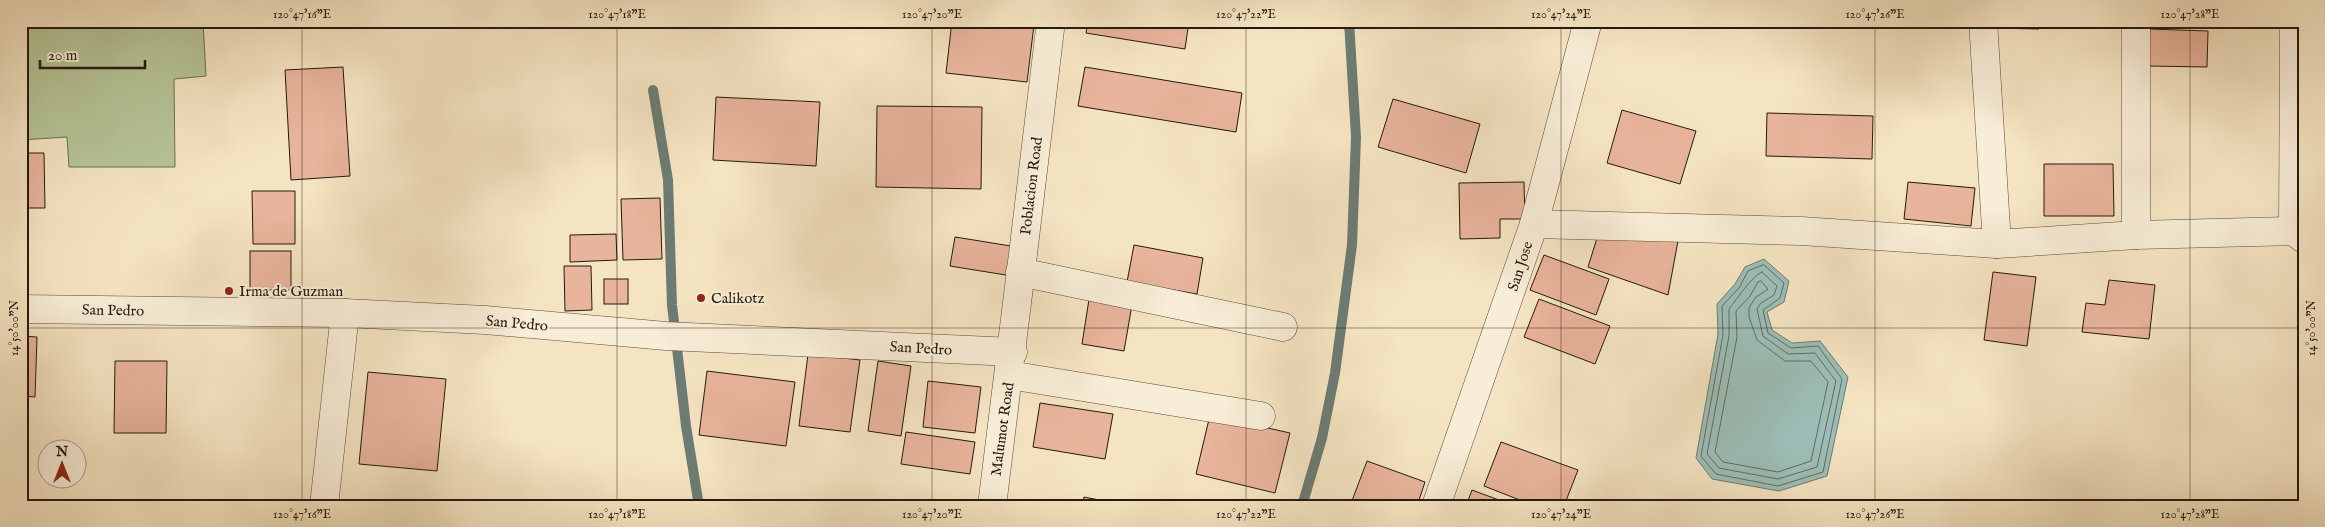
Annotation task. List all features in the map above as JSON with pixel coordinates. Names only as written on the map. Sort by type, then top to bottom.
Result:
[{"type":"street","name":"Poblacion Road","points":[[1011,364],[1020,272],[1051,21]]},
{"type":"street","name":"San Jose","points":[[1436,506],[1534,224],[1588,21]]},
{"type":"street","points":[[1983,21],[1997,244]]},
{"type":"street","points":[[2136,21],[2136,236]]},
{"type":"street","points":[[1534,224],[1801,231],[1997,244],[2136,236],[2299,235],[2294,21]]},
{"type":"street","points":[[1020,272],[1283,327]]},
{"type":"street","name":"San Pedro","points":[[21,309],[345,313],[486,320],[1011,364],[1261,416]]},
{"type":"street","points":[[324,506],[345,313]]},
{"type":"street","name":"Malumot Road","points":[[992,506],[1011,364]]},
{"type":"green space","points":[[21,21],[203,21],[206,76],[174,79],[175,167],[69,167],[67,137],[21,140]]},
{"type":"water","points":[[1764,259],[1789,281],[1784,302],[1767,312],[1772,330],[1792,343],[1820,341],[1848,377],[1827,476],[1779,491],[1712,479],[1696,458],[1718,334],[1717,304],[1735,284],[1745,267]]},
{"type":"building","points":[[952,21],[1001,21],[1034,25],[1027,82],[946,73]]},
{"type":"building","points":[[1088,21],[1189,21],[1185,49],[1086,33]]},
{"type":"building","points":[[1989,21],[2039,21],[2039,29],[1989,28]]},
{"type":"building","points":[[2149,29],[2208,31],[2207,67],[2148,66]]},
{"type":"building","points":[[343,67],[350,176],[291,180],[285,70]]},
{"type":"building","points":[[1085,67],[1242,93],[1236,132],[1078,106]]},
{"type":"building","points":[[716,97],[820,102],[816,166],[713,160]]},
{"type":"building","points":[[1393,99],[1480,124],[1466,173],[1378,147]]},
{"type":"building","points":[[877,106],[982,107],[981,189],[876,187]]},
{"type":"building","points":[[1622,110],[1696,131],[1680,184],[1607,163]]},
{"type":"building","points":[[1767,113],[1873,116],[1872,159],[1766,156]]},
{"type":"building","points":[[21,153],[44,153],[45,208],[21,208]]},
{"type":"building","points":[[2044,164],[2113,164],[2114,216],[2044,216]]},
{"type":"building","points":[[1524,182],[1525,219],[1500,219],[1500,238],[1460,239],[1459,183]]},
{"type":"building","points":[[1908,182],[1975,188],[1971,226],[1904,219]]},
{"type":"building","points":[[252,191],[295,191],[295,244],[253,244]]},
{"type":"building","points":[[660,198],[662,259],[623,260],[621,199]]},
{"type":"building","points":[[616,234],[617,260],[570,262],[570,235]]},
{"type":"building","points":[[955,237],[1017,247],[1012,276],[950,266]]},
{"type":"building","points":[[1597,238],[1678,241],[1668,295],[1588,267]]},
{"type":"building","points":[[1134,245],[1203,258],[1197,294],[1127,282]]},
{"type":"building","points":[[250,251],[291,251],[291,290],[250,290]]},
{"type":"building","points":[[1544,255],[1609,279],[1596,315],[1530,290]]},
{"type":"building","points":[[564,266],[591,266],[592,310],[565,311]]},
{"type":"building","points":[[1993,272],[2036,277],[2027,346],[1984,340]]},
{"type":"building","points":[[604,279],[628,279],[628,304],[604,304]]},
{"type":"building","points":[[2109,280],[2155,285],[2149,339],[2082,332],[2086,303],[2105,305]]},
{"type":"building","points":[[1090,293],[1133,299],[1124,351],[1082,344]]},
{"type":"building","points":[[1539,299],[1610,326],[1595,364],[1524,337]]},
{"type":"building","points":[[21,336],[37,337],[35,397],[21,396]]},
{"type":"building","points":[[808,354],[860,360],[850,432],[799,426]]},
{"type":"building","points":[[115,361],[167,361],[166,433],[114,433]]},
{"type":"building","points":[[878,361],[911,366],[901,436],[868,431]]},
{"type":"building","points":[[707,371],[795,382],[786,446],[699,435]]},
{"type":"building","points":[[368,372],[446,379],[437,471],[359,464]]},
{"type":"building","points":[[928,381],[981,387],[975,433],[923,427]]},
{"type":"building","points":[[1040,403],[1113,414],[1105,459],[1033,447]]},
{"type":"building","points":[[1210,415],[1290,433],[1275,493],[1196,474]]},
{"type":"building","points":[[906,432],[975,442],[970,474],[901,464]]},
{"type":"building","points":[[1501,442],[1578,470],[1564,506],[1535,506],[1484,486]]},
{"type":"building","points":[[1367,461],[1425,482],[1417,506],[1350,506]]},
{"type":"building","points":[[1472,490],[1515,506],[1466,506]]},
{"type":"building","points":[[1084,497],[1129,506],[1082,506]]},
{"type":"waterway","points":[[1302,506],[1322,438],[1335,373],[1352,245],[1356,137],[1349,21]]},
{"type":"waterway","points":[[653,90],[668,180],[672,305],[686,426],[699,506]]},
{"type":"place","name":"Irma de Guzman","points":[[229,291]]},
{"type":"place","name":"Calikotz","points":[[701,298]]}]
